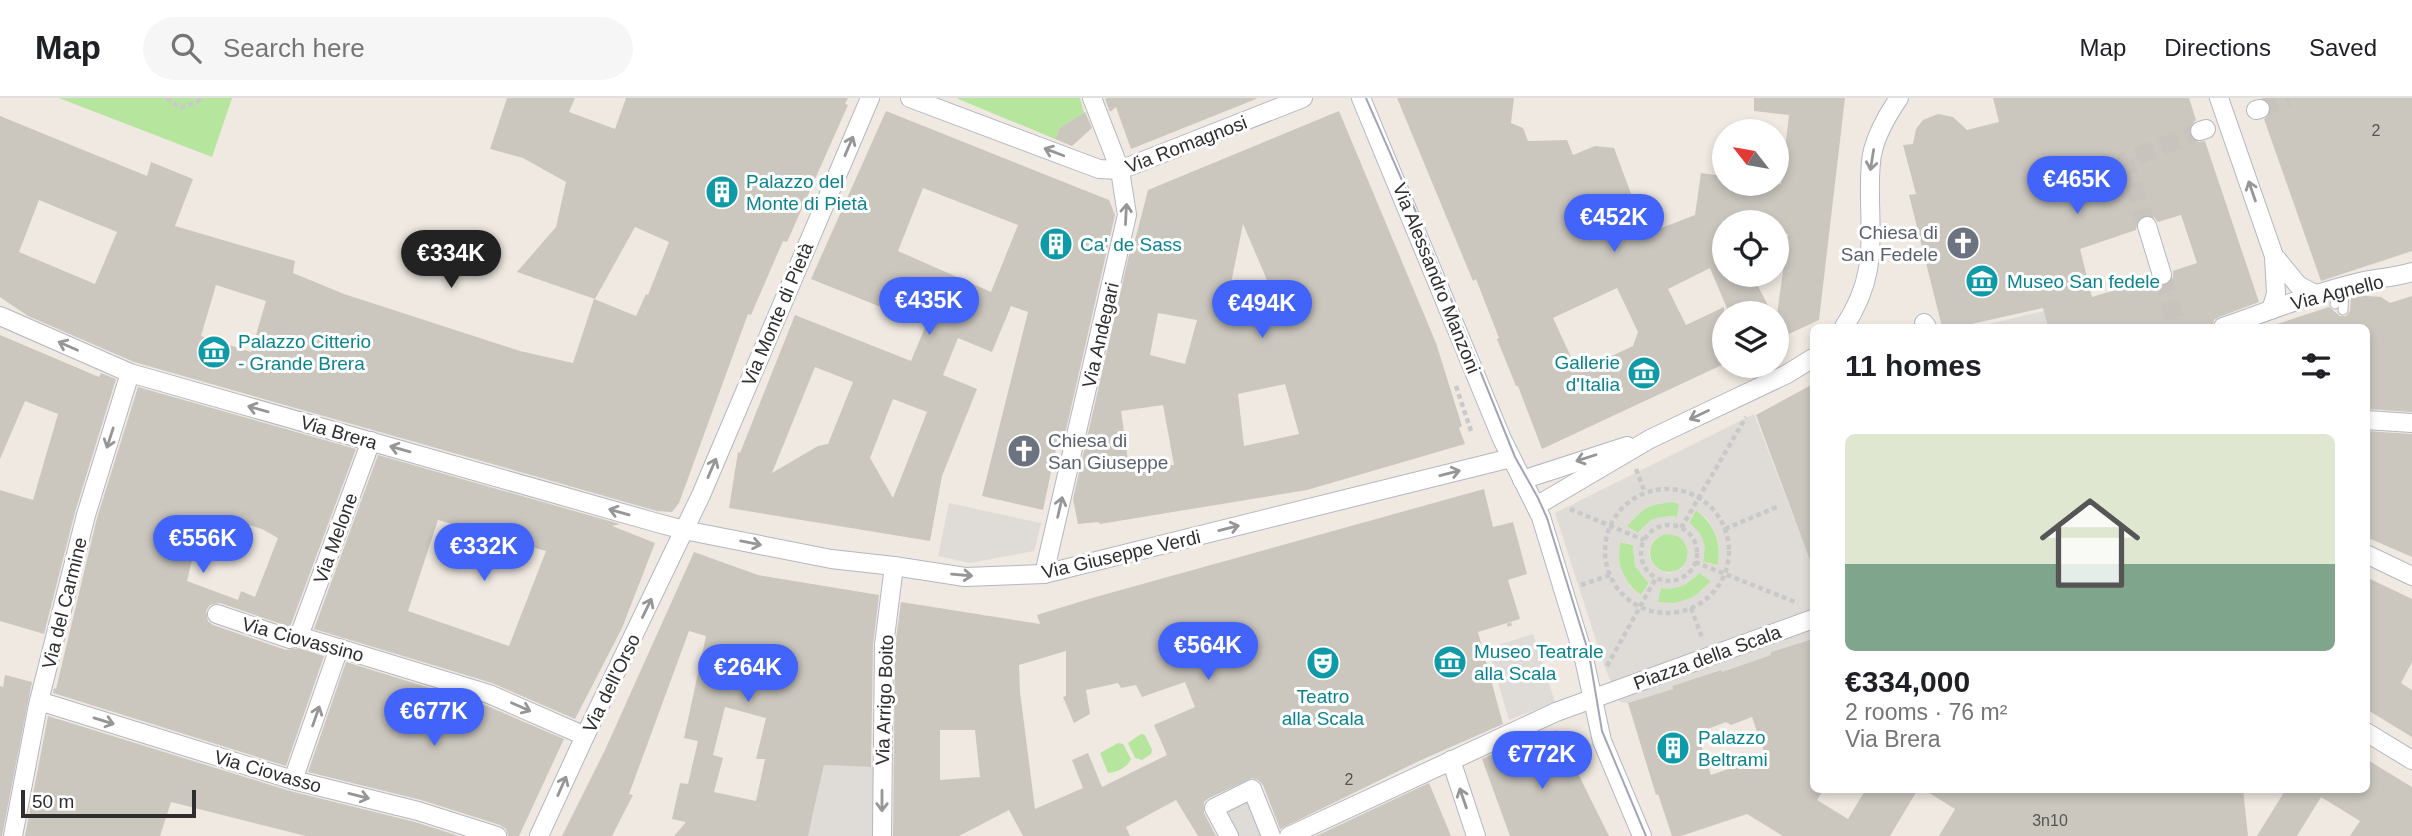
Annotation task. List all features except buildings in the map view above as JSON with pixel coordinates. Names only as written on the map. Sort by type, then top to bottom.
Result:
[{"type":"street","name":"Via Monte di Pietà","points":[[684,530],[870,98]]},
{"type":"street","name":"Via Romagnosi","points":[[909,98],[1099,169],[1119,170],[1303,98]]},
{"type":"street","name":"Via Andegari","points":[[1044,574],[1128,215],[1119,170],[1092,98]]},
{"type":"street","name":"Via Alessandro Manzoni","points":[[1361,98],[1511,458]]},
{"type":"street","points":[[1846,324],[1856,309],[1869,273],[1870,170],[1873,151],[1888,115],[1899,98]]},
{"type":"street","points":[[2219,98],[2274,256],[2276,294],[2271,310]]},
{"type":"street","points":[[2147,226],[2162,275]]},
{"type":"street","points":[[2274,256],[2298,285],[2316,295]]},
{"type":"street","name":"Via Agnello","points":[[2231,324],[2364,281],[2392,278],[2412,272]]},
{"type":"street","name":"Via Brera","points":[[0,316],[130,373],[684,530]]},
{"type":"street","points":[[1536,506],[1650,439],[1810,360]]},
{"type":"street","name":"Via del Carmine","points":[[13,836],[39,701],[86,515],[130,373]]},
{"type":"street","points":[[2370,420],[2412,423]]},
{"type":"street","points":[[1522,481],[1584,458],[1650,439]]},
{"type":"street","name":"Via Melone","points":[[299,636],[371,441]]},
{"type":"street","name":"Via Giuseppe Verdi","points":[[684,530],[831,559],[965,577],[1044,574],[1511,458]]},
{"type":"street","points":[[1511,458],[1547,534],[1587,669],[1602,741],[1642,836]]},
{"type":"street","name":"Via dell'Orso","points":[[539,836],[684,530]]},
{"type":"street","points":[[2370,556],[2412,576]]},
{"type":"street","name":"Via Arrigo Boito","points":[[882,836],[884,645],[894,566]]},
{"type":"street","name":"Via Ciovassino","points":[[217,614],[290,639],[299,636],[489,694],[585,736]]},
{"type":"street","name":"Piazza della Scala","points":[[1289,836],[1592,698],[1810,625]]},
{"type":"street","points":[[293,780],[340,648]]},
{"type":"street","name":"Via Ciovasso","points":[[39,701],[293,780],[418,811],[497,836]]},
{"type":"street","points":[[2370,735],[2412,761]]},
{"type":"street","points":[[1451,760],[1476,836]]},
{"type":"street","points":[[1229,836],[1214,807],[1252,789],[1271,836]]},
{"type":"lane","points":[[2339,307],[2344,288]]},
{"type":"path","points":[[167,98],[180,108],[201,98]]},
{"type":"path","points":[[1681,528],[1747,415]]},
{"type":"path","points":[[1636,469],[1645,493]]},
{"type":"path","points":[[1672,490],[1699,497],[1715,511],[1725,529],[1729,552],[1724,574],[1711,594],[1691,608],[1670,613],[1640,607],[1622,593],[1610,575],[1605,546],[1610,526],[1624,506],[1645,493],[1672,490]]},
{"type":"path","points":[[1725,529],[1779,506]]},
{"type":"path","points":[[1565,507],[1644,540]]},
{"type":"path","points":[[1673,525],[1681,528],[1693,539],[1695,562],[1686,575],[1679,579],[1656,578],[1649,573],[1641,557],[1644,540],[1656,528],[1673,525]]},
{"type":"path","points":[[1695,562],[1800,604]]},
{"type":"path","points":[[1581,584],[1610,575]]},
{"type":"path","points":[[1606,666],[1656,578]]},
{"type":"path","points":[[1691,608],[1708,657]]},
{"type":"green space","points":[[59,98],[232,98],[212,157]]},
{"type":"green space","points":[[956,98],[1080,98],[1084,113],[1060,128],[1055,139]]},
{"type":"green space","points":[[1672,502],[1680,503],[1677,517],[1655,519],[1638,533],[1626,526],[1646,508]]},
{"type":"green space","points":[[1696,510],[1708,521],[1718,541],[1718,565],[1703,562],[1704,557],[1689,523]]},
{"type":"green space","points":[[1669,534],[1683,539],[1688,553],[1683,567],[1669,572],[1655,567],[1650,553],[1655,539]]},
{"type":"green space","points":[[1620,542],[1633,545],[1635,566],[1649,583],[1641,595],[1622,572]]},
{"type":"green space","points":[[1699,573],[1711,581],[1694,597],[1680,602],[1657,603],[1661,588],[1682,585]]},
{"type":"green space","points":[[1141,734],[1145,735],[1152,750],[1151,754],[1142,760],[1135,758],[1128,743]]},
{"type":"green space","points":[[1118,743],[1123,744],[1131,759],[1121,769],[1108,773],[1100,753]]},
{"type":"shaded area","points":[[2044,311],[2047,324],[1989,324]]},
{"type":"shaded area","points":[[1754,414],[1810,560],[1810,640],[1628,703],[1620,702],[1605,668],[1555,513]],"holes":[[[1672,502],[1679,504],[1677,517],[1651,520],[1638,533],[1627,526],[1644,509]],[[1696,510],[1707,519],[1717,537],[1718,565],[1703,562],[1703,540],[1689,522]],[[1665,534],[1678,536],[1688,551],[1681,569],[1669,573],[1657,569],[1649,552],[1654,540]],[[1620,542],[1633,545],[1635,566],[1649,584],[1641,595],[1631,587],[1619,560]],[[1699,573],[1711,581],[1694,597],[1675,603],[1658,602],[1661,588],[1685,585]]]},
{"type":"shaded area","points":[[949,503],[1045,524],[1041,524],[1034,551],[970,563],[938,556]]},
{"type":"shaded area","points":[[1533,634],[1555,702],[1509,720],[1488,648]]},
{"type":"shaded area","points":[[824,765],[882,767],[882,836],[806,836]]},
{"type":"shaded area","points":[[1248,793],[1262,836],[1232,836],[1218,808]]},
{"type":"tunnel","points":[[2260,109],[2288,98]]},
{"type":"tunnel","points":[[2147,226],[2125,161],[2200,131]]},
{"type":"tunnel","points":[[2162,275],[2176,324]]},
{"type":"tram line","points":[[1366,98],[1415,210],[1515,457],[1547,518],[1589,654],[1602,731],[1646,836]]},
{"type":"place","name":"Palazzo del Monte di Pietà","points":[[722,192]]},
{"type":"place","name":"Chiesa di San Fedele","points":[[1963,243]]},
{"type":"place","name":"Ca' de Sass","points":[[1056,244]]},
{"type":"place","name":"Museo San fedele","points":[[1982,281]]},
{"type":"place","name":"Palazzo Citterio - Grande Brera","points":[[214,352]]},
{"type":"place","name":"Gallerie d'Italia","points":[[1644,373]]},
{"type":"place","name":"Chiesa di San Giuseppe","points":[[1024,451]]},
{"type":"place","name":"Museo Teatrale alla Scala","points":[[1450,662]]},
{"type":"place","name":"Teatro alla Scala","points":[[1323,663]]},
{"type":"place","name":"Palazzo Beltrami","points":[[1673,748]]}]
